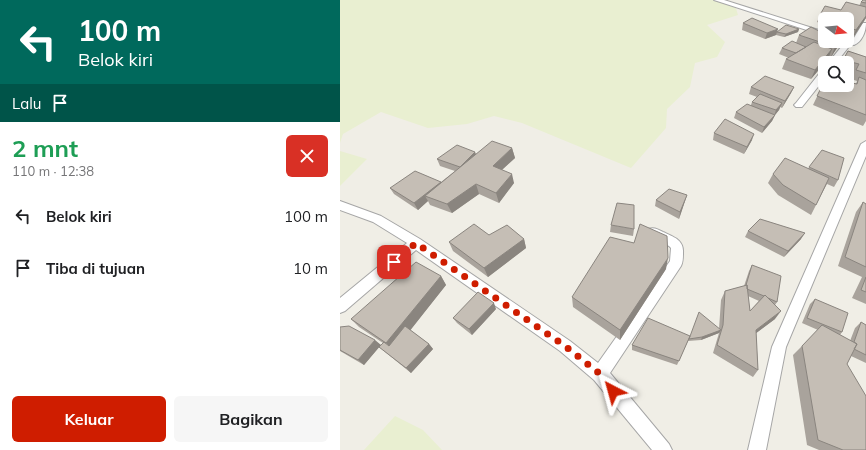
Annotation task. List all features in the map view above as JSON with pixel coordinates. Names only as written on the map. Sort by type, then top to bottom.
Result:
[{"type":"street","points":[[718,0],[818,32]]},
{"type":"street","points":[[854,42],[866,25]]},
{"type":"street","points":[[839,56],[848,48]]},
{"type":"street","points":[[808,50],[822,56]]},
{"type":"street","points":[[799,105],[818,81]]},
{"type":"street","points":[[757,450],[779,347],[866,144]]},
{"type":"street","points":[[340,205],[377,219],[416,243],[565,346],[600,374],[663,450]]},
{"type":"street","points":[[600,374],[676,262],[677,247],[673,242],[646,229]]},
{"type":"street","points":[[340,307],[416,243]]},
{"type":"green space","points":[[340,0],[717,0],[735,5],[738,15],[707,25],[725,42],[717,57],[695,63],[690,87],[667,109],[666,128],[631,168],[522,123],[494,116],[467,124],[428,128],[381,112],[343,134],[340,143]]},
{"type":"green space","points":[[340,151],[367,159],[340,186]]},
{"type":"green space","points":[[395,416],[423,430],[442,450],[364,450]]},
{"type":"building","points":[[866,0],[866,3],[861,2]]},
{"type":"building","points":[[846,2],[866,7],[866,16],[856,30],[854,29],[854,12],[822,12],[825,6],[841,10]]},
{"type":"building","points":[[752,18],[778,29],[767,33],[743,23]]},
{"type":"building","points":[[786,25],[799,29],[786,34],[777,32]]},
{"type":"building","points":[[811,27],[818,30],[818,41],[799,35]]},
{"type":"building","points":[[792,41],[806,47],[796,53],[782,48]]},
{"type":"building","points":[[814,42],[818,44],[818,48],[832,49],[826,56],[818,56],[818,66],[815,70],[786,59]]},
{"type":"building","points":[[848,51],[866,57],[866,73],[856,70],[859,64],[854,63],[854,56],[845,56]]},
{"type":"building","points":[[765,76],[794,87],[785,101],[751,87]]},
{"type":"building","points":[[859,77],[866,80],[866,115],[817,96],[819,92],[854,92],[854,83],[857,84]]},
{"type":"building","points":[[760,94],[782,103],[776,110],[752,102]]},
{"type":"building","points":[[747,104],[775,115],[764,127],[736,112]]},
{"type":"building","points":[[725,119],[754,134],[747,147],[714,133]]},
{"type":"building","points":[[492,141],[512,148],[493,166],[512,174],[496,193],[476,184],[447,204],[425,196]]},
{"type":"building","points":[[457,145],[475,152],[460,167],[437,159]]},
{"type":"building","points":[[822,150],[844,158],[838,180],[809,167]]},
{"type":"building","points":[[785,158],[829,178],[816,205],[783,185],[773,174]]},
{"type":"building","points":[[415,171],[441,182],[414,203],[390,188]]},
{"type":"building","points":[[669,189],[687,195],[680,212],[656,200]]},
{"type":"building","points":[[863,202],[866,204],[866,267],[845,257]]},
{"type":"building","points":[[617,203],[634,205],[634,229],[611,225]]},
{"type":"building","points":[[760,219],[805,233],[788,251],[748,231]]},
{"type":"building","points":[[474,224],[489,235],[507,225],[524,239],[484,268],[449,242]]},
{"type":"building","points":[[640,224],[667,236],[668,258],[620,330],[572,297],[610,237],[634,243]]},
{"type":"building","points":[[416,262],[441,276],[386,343],[351,319]]},
{"type":"building","points":[[752,265],[781,276],[777,302],[765,295],[764,296],[747,289],[746,285]]},
{"type":"building","points":[[866,277],[866,292],[861,290]]},
{"type":"building","points":[[747,285],[750,311],[765,295],[781,311],[756,330],[758,370],[717,345],[723,325],[725,291]]},
{"type":"building","points":[[478,292],[494,303],[469,329],[453,318]]},
{"type":"building","points":[[815,299],[848,313],[842,332],[807,318]]},
{"type":"building","points":[[699,312],[721,330],[702,337],[689,339]]},
{"type":"building","points":[[648,318],[690,336],[679,361],[632,345]]},
{"type":"building","points":[[861,322],[866,325],[866,355],[854,349],[857,344],[854,342]]},
{"type":"building","points":[[822,325],[857,344],[847,364],[866,396],[866,450],[843,450],[818,440],[802,346]]},
{"type":"building","points":[[349,326],[375,340],[358,360],[340,350],[340,327]]},
{"type":"building","points":[[405,326],[429,344],[406,368],[379,347],[384,342],[389,346]]},
{"type":"route","points":[[394,262],[416,243],[565,346],[600,374],[613,391]]}]
